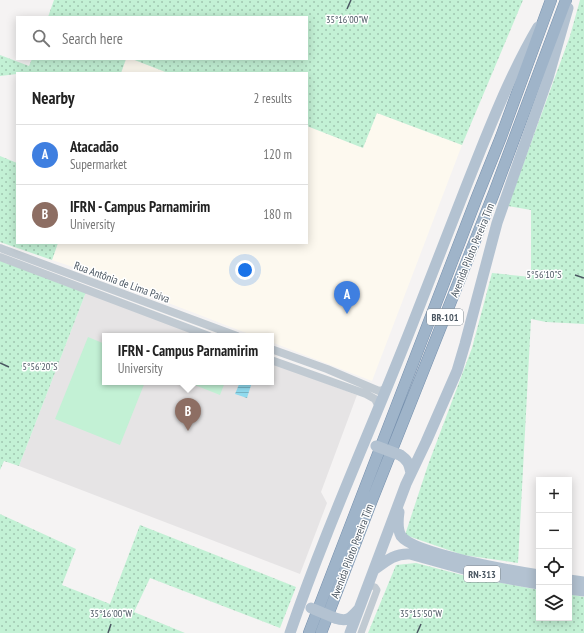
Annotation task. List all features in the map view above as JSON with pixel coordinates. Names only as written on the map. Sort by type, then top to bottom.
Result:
[{"type":"highway","name":"Avenida Piloto Pereira Tim","points":[[321,633],[363,522],[500,178],[566,0]]},
{"type":"highway","name":"Avenida Piloto Pereira Tim","points":[[309,633],[503,130],[549,5]]},
{"type":"main road","points":[[350,633],[411,473],[457,371],[497,223],[548,78],[570,0]]},
{"type":"main road","points":[[290,633],[305,589],[506,90],[549,5]]},
{"type":"main road","points":[[361,452],[368,445],[376,446],[400,455],[407,460],[411,473]]},
{"type":"main road","name":"RN-313","points":[[400,501],[398,523],[400,534],[405,540],[415,546],[459,559],[536,574]]},
{"type":"main road","name":"RN-313","points":[[374,570],[390,558],[401,554],[410,554],[482,574],[536,583]]},
{"type":"main road","points":[[572,580],[584,582]]},
{"type":"main road","points":[[305,589],[305,600],[311,608],[342,621],[346,620],[359,610]]},
{"type":"main road","points":[[572,589],[584,591]]},
{"type":"street","name":"Rua Antônia de Lima Paiva","points":[[0,248],[225,333]]},
{"type":"street","name":"Rua Antônia de Lima Paiva","points":[[0,257],[201,333]]},
{"type":"street","points":[[274,350],[379,391],[386,389]]},
{"type":"street","points":[[274,361],[373,398],[379,407]]},
{"type":"street","points":[[307,373],[310,363]]},
{"type":"street","points":[[361,633],[377,590],[369,584]]},
{"type":"shaded area","points":[[126,60],[135,60],[165,72],[121,72]]},
{"type":"shaded area","points":[[377,113],[462,145],[372,381],[274,343],[274,333],[246,333],[88,272],[52,260],[58,244],[308,244],[308,126],[363,148]]},
{"type":"shaded area","points":[[86,292],[192,333],[102,333],[102,385],[274,385],[274,364],[357,395],[321,492],[327,503],[300,574],[19,466]]},
{"type":"green space","points":[[54,0],[523,0],[462,145],[377,113],[363,148],[308,126],[308,72],[165,72],[135,60],[308,60],[308,16],[48,16]]},
{"type":"green space","points":[[580,0],[584,0],[584,324],[546,322],[531,319],[518,563],[463,555],[405,535],[428,465],[472,348],[492,273],[531,277],[531,210],[508,206],[570,36]]},
{"type":"green space","points":[[0,55],[29,66],[32,60],[126,60],[121,72],[16,72],[16,74],[0,76]]},
{"type":"green space","points":[[0,156],[16,163],[16,244],[58,244],[52,260],[0,242]]},
{"type":"green space","points":[[0,259],[86,292],[19,466],[4,461],[0,470]]},
{"type":"green space","points":[[88,337],[102,343],[102,385],[144,385],[120,445],[55,419]]},
{"type":"green space","points":[[195,385],[224,385],[220,395]]},
{"type":"green space","points":[[0,514],[76,549],[62,585],[110,604],[140,525],[296,587],[280,628],[150,578],[134,612],[185,633],[0,633]]},
{"type":"green space","points":[[416,563],[466,576],[536,589],[536,621],[572,621],[572,595],[584,597],[584,633],[368,633],[396,565]]},
{"type":"water","points":[[239,385],[251,385],[247,398],[235,394]]},
{"type":"place","name":"Atacadão","points":[[347,314]]},
{"type":"place","name":"IFRN - Campus Parnamirim","points":[[188,431]]}]
